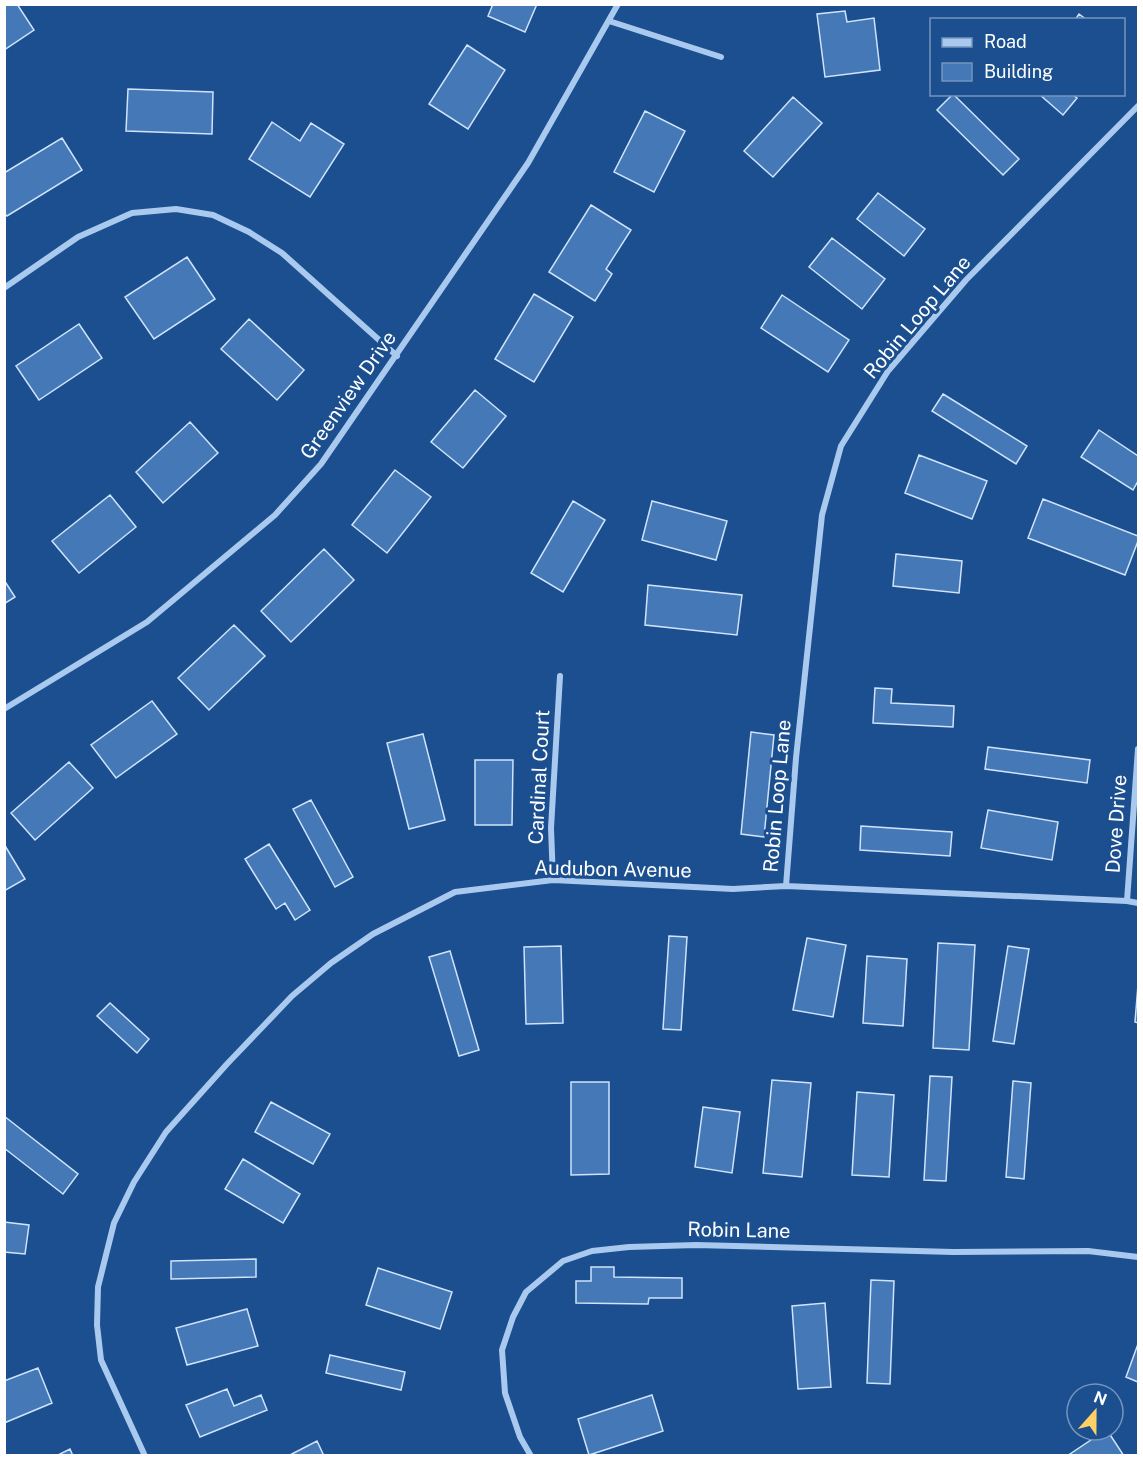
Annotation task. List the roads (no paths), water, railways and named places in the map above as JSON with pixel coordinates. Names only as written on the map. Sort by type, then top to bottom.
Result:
[{"type":"street","name":"Greenview Drive","points":[[4,709],[147,622],[275,515],[321,464],[528,163],[618,4]]},
{"type":"street","points":[[609,21],[721,57]]},
{"type":"street","name":"Robin Loop Lane","points":[[786,886],[796,758],[822,515],[841,446],[888,371],[966,280],[1138,106]]},
{"type":"street","points":[[4,288],[78,237],[132,213],[176,209],[213,215],[249,232],[282,253],[396,356]]},
{"type":"street","name":"Cardinal Court","points":[[553,880],[551,828],[560,676]]},
{"type":"street","name":"Dove Drive","points":[[1127,901],[1138,749]]},
{"type":"street","name":"Audubon Avenue","points":[[145,1455],[101,1360],[97,1325],[98,1287],[114,1223],[134,1182],[166,1132],[292,996],[331,963],[373,934],[455,892],[553,880],[733,888],[786,886],[1138,903]]},
{"type":"street","name":"Robin Lane","points":[[531,1455],[520,1437],[506,1393],[502,1350],[513,1317],[526,1292],[563,1261],[592,1251],[629,1247],[696,1245],[953,1252],[1088,1251],[1138,1257]]}]
